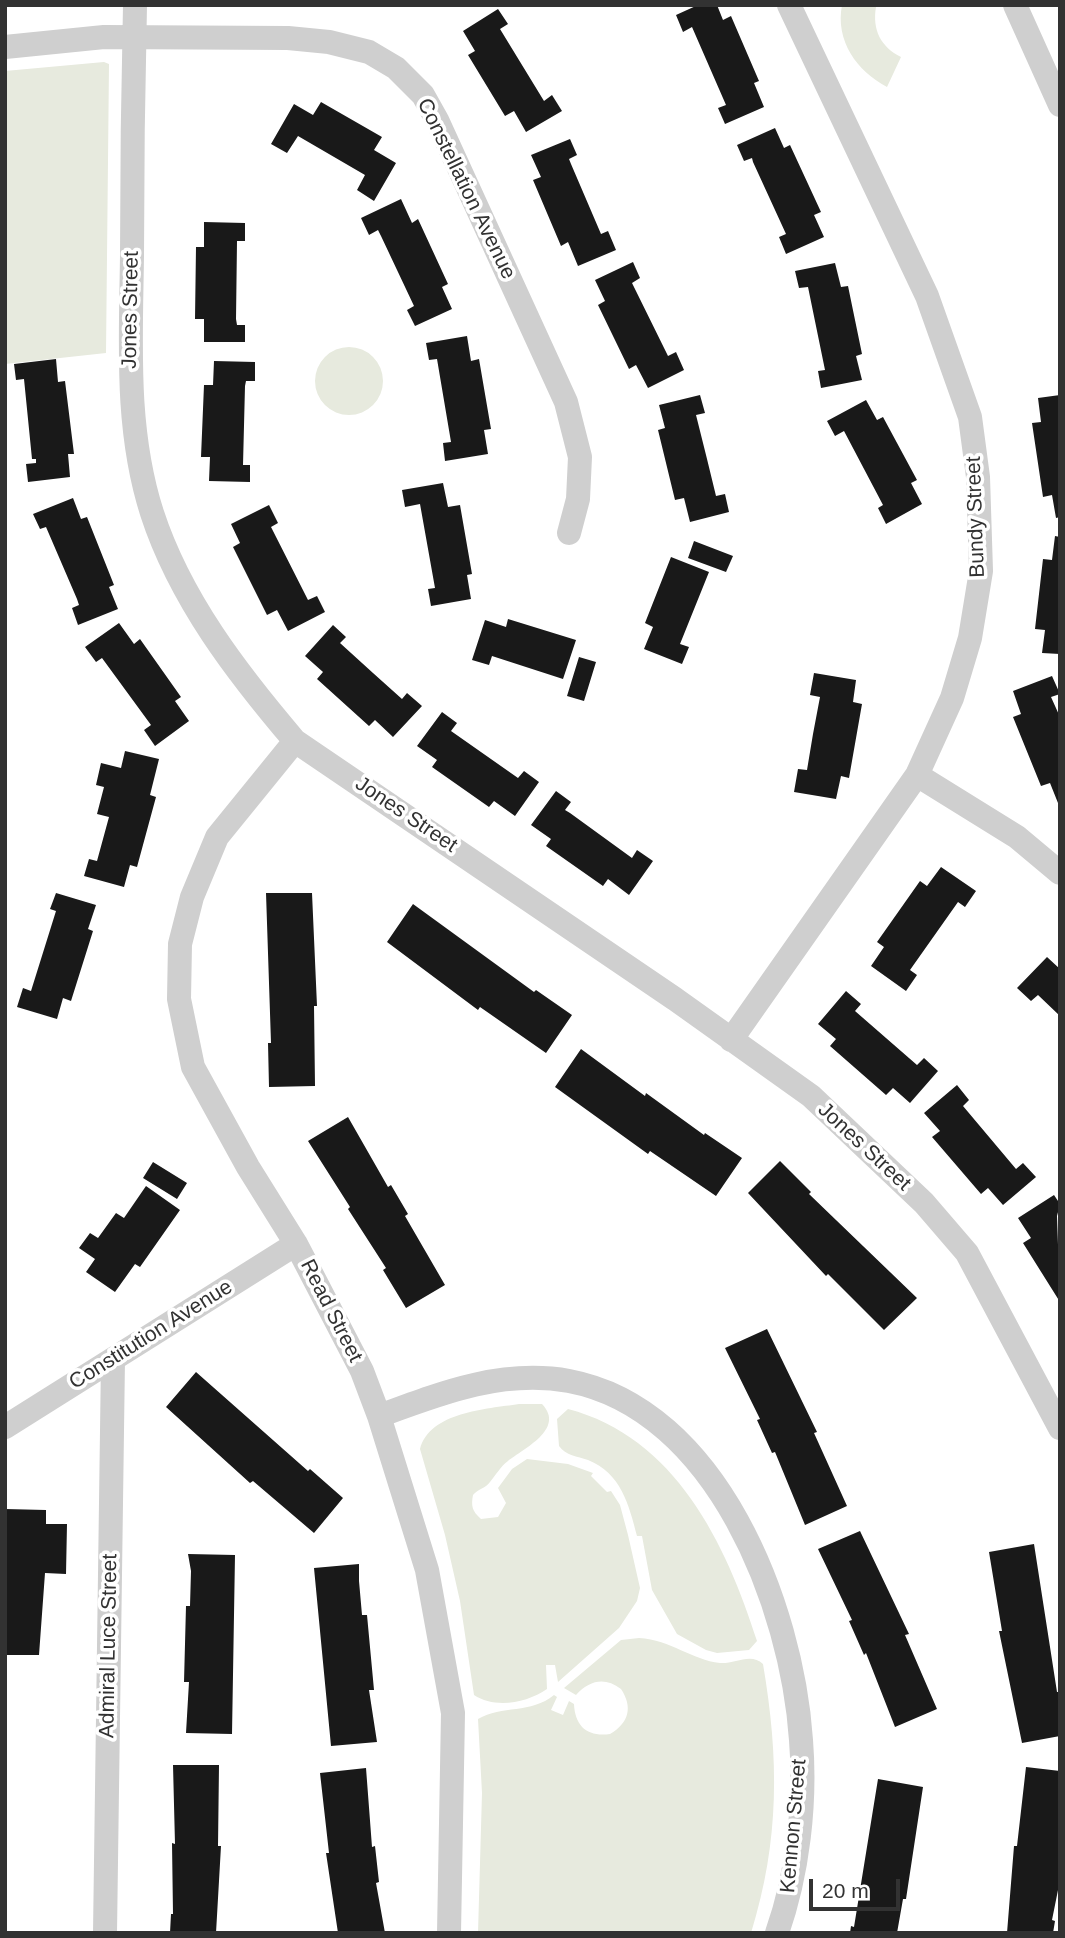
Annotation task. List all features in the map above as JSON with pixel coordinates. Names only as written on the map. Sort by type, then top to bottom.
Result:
[{"type":"street","name":"Jones Street","points":[[135,5],[130,394],[141,466],[157,524],[178,573],[211,633],[252,691],[295,741],[675,999],[811,1096],[925,1203],[967,1253],[1060,1428]]},
{"type":"street","name":"Bundy Street","points":[[731,1040],[917,775],[952,698],[970,638],[981,571],[978,477],[970,417],[927,296],[789,5]]},
{"type":"street","points":[[1015,5],[1060,105]]},
{"type":"street","name":"Constellation Avenue","points":[[5,47],[134,37],[288,38],[329,42],[369,52],[396,68],[423,95],[566,402],[580,457],[578,499],[569,533]]},
{"type":"street","name":"Read Street","points":[[295,741],[217,837],[192,897],[180,944],[179,999],[193,1067],[248,1167],[296,1244],[362,1371],[379,1416],[426,1570],[453,1713],[449,1933]]},
{"type":"street","points":[[917,775],[1017,837],[1060,873]]},
{"type":"street","name":"Constitution Avenue","points":[[5,1427],[296,1244]]},
{"type":"street","name":"Admiral Luce Street","points":[[105,1933],[113,1359]]},
{"type":"street","name":"Kennon Street","points":[[379,1416],[448,1391],[499,1379],[529,1377],[572,1382],[598,1389],[659,1422],[682,1443],[712,1481],[738,1523],[769,1591],[795,1685],[801,1740],[802,1798],[796,1857],[786,1907],[777,1933]]},
{"type":"shaded area","points":[[842,5],[876,7],[875,23],[883,43],[901,57],[887,87],[866,72],[851,54],[842,31]]},
{"type":"shaded area","points":[[104,62],[109,64],[106,353],[5,364],[5,71]]},
{"type":"shaded area","points":[[349,347],[362,350],[373,357],[380,368],[383,381],[380,394],[373,405],[362,412],[349,415],[336,412],[325,405],[318,394],[315,381],[318,368],[325,357],[336,350]]},
{"type":"shaded area","points":[[519,1404],[542,1404],[548,1413],[546,1430],[532,1444],[505,1463],[488,1484],[473,1495],[474,1511],[481,1519],[498,1517],[506,1503],[498,1488],[512,1469],[527,1459],[568,1464],[593,1473],[591,1476],[607,1492],[611,1491],[620,1505],[640,1588],[637,1601],[619,1628],[558,1682],[555,1665],[546,1665],[547,1689],[521,1701],[501,1703],[474,1695],[460,1601],[445,1535],[420,1449],[435,1427],[447,1420],[461,1414]]},
{"type":"shaded area","points":[[568,1409],[606,1423],[638,1443],[667,1469],[691,1499],[712,1532],[744,1604],[757,1641],[749,1650],[717,1653],[677,1634],[652,1590],[642,1536],[637,1536],[622,1491],[599,1466],[568,1454],[559,1446],[557,1419]]},
{"type":"shaded area","points":[[639,1638],[661,1642],[710,1661],[726,1663],[753,1659],[763,1664],[772,1733],[774,1799],[767,1865],[751,1933],[478,1933],[482,1793],[478,1719],[497,1712],[536,1705],[554,1695],[557,1697],[551,1710],[563,1715],[569,1701],[574,1704],[577,1719],[584,1729],[595,1734],[610,1734],[621,1725],[627,1714],[627,1702],[621,1689],[609,1683],[598,1682],[592,1683],[576,1695],[564,1688],[621,1640]]},
{"type":"building","points":[[698,5],[717,5],[723,20],[731,16],[759,81],[754,83],[764,107],[725,124],[718,108],[726,105],[692,27],[683,32],[676,15]]},
{"type":"building","points":[[498,9],[508,24],[500,29],[544,101],[552,95],[562,111],[526,132],[514,111],[505,116],[468,55],[475,51],[463,31]]},
{"type":"building","points":[[321,102],[382,137],[374,150],[396,163],[374,201],[357,190],[365,175],[298,136],[287,153],[271,144],[294,104],[313,115]]},
{"type":"building","points":[[775,128],[784,148],[790,145],[821,212],[814,215],[824,237],[786,254],[779,237],[786,234],[752,158],[744,161],[737,145]]},
{"type":"building","points":[[570,139],[577,155],[569,159],[571,164],[601,234],[608,231],[616,250],[578,266],[568,242],[561,246],[533,180],[541,177],[531,155]]},
{"type":"building","points":[[401,199],[412,223],[418,219],[448,284],[442,287],[452,309],[415,326],[407,310],[414,306],[378,230],[369,235],[361,218]]},
{"type":"building","points":[[204,222],[245,223],[245,241],[237,241],[236,319],[237,325],[245,325],[245,342],[204,342],[204,319],[195,319],[196,247],[204,247]]},
{"type":"building","points":[[633,262],[640,278],[632,283],[668,356],[676,352],[684,370],[648,388],[636,365],[629,369],[598,305],[605,301],[595,280]]},
{"type":"building","points":[[835,263],[841,287],[848,286],[862,354],[856,356],[862,380],[821,388],[818,371],[825,370],[808,287],[799,288],[795,271]]},
{"type":"building","points":[[467,336],[471,361],[479,359],[491,429],[484,430],[488,454],[445,461],[443,443],[451,442],[437,359],[429,360],[426,343]]},
{"type":"building","points":[[56,359],[58,382],[65,381],[74,454],[68,454],[70,477],[28,482],[26,464],[36,463],[36,459],[32,459],[24,379],[16,380],[14,364]]},
{"type":"building","points":[[214,361],[255,362],[255,381],[246,381],[245,386],[243,465],[250,465],[250,482],[209,481],[210,457],[201,457],[204,385],[213,385]]},
{"type":"building","points":[[700,395],[705,413],[696,415],[716,496],[725,494],[729,512],[690,522],[684,498],[675,500],[658,430],[665,428],[659,405]]},
{"type":"building","points":[[1060,395],[1060,517],[1056,518],[1052,495],[1043,497],[1032,423],[1041,422],[1038,398]]},
{"type":"building","points":[[866,400],[877,420],[883,417],[917,480],[911,483],[922,504],[886,524],[878,508],[883,505],[844,431],[835,436],[827,421]]},
{"type":"building","points":[[443,483],[448,507],[460,505],[472,574],[467,575],[471,599],[431,606],[428,589],[435,588],[420,504],[405,507],[402,490]]},
{"type":"building","points":[[73,498],[81,519],[87,517],[114,585],[109,587],[118,609],[78,625],[72,608],[79,605],[77,599],[46,527],[40,529],[33,514]]},
{"type":"building","points":[[269,505],[278,523],[271,527],[308,600],[317,596],[325,612],[288,631],[277,610],[267,615],[233,547],[240,543],[231,524]]},
{"type":"building","points":[[1055,536],[1060,537],[1060,654],[1042,653],[1045,630],[1035,629],[1043,559],[1052,560]]},
{"type":"building","points":[[694,541],[733,556],[726,572],[688,558]]},
{"type":"building","points":[[671,557],[709,572],[680,644],[689,647],[682,664],[644,649],[653,627],[645,623]]},
{"type":"building","points":[[508,619],[576,640],[563,679],[492,656],[489,665],[472,660],[485,620],[506,627]]},
{"type":"building","points":[[119,623],[134,644],[140,639],[181,697],[175,701],[189,721],[155,746],[144,730],[151,725],[102,658],[96,662],[85,647]]},
{"type":"building","points":[[333,625],[346,637],[340,643],[402,699],[407,693],[422,706],[393,737],[375,720],[369,726],[317,679],[323,672],[305,656]]},
{"type":"building","points":[[579,657],[596,662],[584,701],[567,696]]},
{"type":"building","points":[[814,673],[856,680],[853,702],[862,704],[849,778],[841,776],[836,799],[794,792],[798,769],[807,770],[820,697],[810,695]]},
{"type":"building","points":[[1052,676],[1060,694],[1051,697],[1060,717],[1060,808],[1050,783],[1041,786],[1013,717],[1021,714],[1013,691]]},
{"type":"building","points":[[442,712],[457,723],[451,731],[518,778],[524,771],[539,782],[515,816],[494,801],[489,807],[432,767],[437,760],[417,746]]},
{"type":"building","points":[[125,751],[159,759],[150,795],[156,797],[137,867],[130,865],[124,887],[84,876],[89,859],[97,861],[109,817],[97,814],[104,787],[96,785],[101,763],[121,768]]},
{"type":"building","points":[[556,791],[571,802],[565,810],[632,858],[637,850],[653,861],[629,895],[608,879],[603,886],[546,846],[551,839],[531,825]]},
{"type":"building","points":[[941,867],[976,891],[965,907],[958,902],[910,970],[917,975],[906,991],[871,966],[884,947],[877,942],[920,881],[927,886]]},
{"type":"building","points":[[56,893],[96,905],[88,929],[93,931],[71,1001],[63,998],[57,1019],[17,1007],[23,988],[31,991],[56,911],[50,909]]},
{"type":"building","points":[[266,893],[312,893],[317,1006],[314,1006],[315,1086],[269,1087],[268,1043],[271,1043]]},
{"type":"building","points":[[413,904],[534,992],[536,990],[572,1015],[546,1053],[480,1007],[478,1010],[387,942]]},
{"type":"building","points":[[1047,957],[1060,969],[1060,1016],[1038,995],[1031,1001],[1017,988]]},
{"type":"building","points":[[846,991],[861,1004],[855,1011],[917,1065],[924,1058],[938,1071],[910,1103],[893,1088],[886,1095],[830,1046],[836,1039],[818,1024]]},
{"type":"building","points":[[581,1049],[645,1096],[646,1093],[704,1135],[705,1133],[742,1158],[716,1196],[650,1151],[648,1154],[555,1087]]},
{"type":"building","points":[[957,1085],[969,1100],[963,1106],[1016,1169],[1023,1163],[1036,1177],[1003,1205],[988,1188],[981,1194],[932,1137],[940,1131],[924,1113]]},
{"type":"building","points":[[348,1117],[388,1187],[391,1185],[408,1214],[405,1216],[445,1285],[406,1308],[383,1270],[386,1268],[308,1141]]},
{"type":"building","points":[[780,1161],[811,1192],[809,1194],[917,1298],[884,1330],[828,1274],[826,1276],[748,1193]]},
{"type":"building","points":[[153,1162],[187,1183],[177,1199],[143,1178]]},
{"type":"building","points":[[146,1186],[180,1210],[140,1267],[135,1264],[115,1292],[86,1272],[95,1259],[79,1248],[90,1233],[98,1238],[116,1213],[124,1218]]},
{"type":"building","points":[[1054,1195],[1060,1204],[1057,1216],[1060,1302],[1023,1243],[1031,1238],[1018,1218]]},
{"type":"building","points":[[767,1329],[817,1432],[814,1433],[847,1506],[805,1525],[775,1452],[772,1453],[757,1420],[760,1419],[725,1348]]},
{"type":"building","points":[[196,1372],[308,1471],[310,1469],[343,1498],[314,1533],[253,1481],[250,1483],[166,1407]]},
{"type":"building","points":[[5,1509],[46,1510],[46,1524],[67,1524],[66,1574],[45,1573],[39,1655],[5,1655]]},
{"type":"building","points":[[860,1531],[909,1634],[905,1635],[937,1709],[895,1727],[866,1653],[864,1655],[849,1621],[852,1620],[818,1549]]},
{"type":"building","points":[[1034,1544],[1057,1692],[1060,1692],[1060,1736],[1022,1743],[999,1631],[1002,1631],[989,1552]]},
{"type":"building","points":[[188,1554],[235,1555],[232,1734],[186,1733],[189,1682],[184,1682],[186,1606],[190,1606],[191,1571]]},
{"type":"building","points":[[359,1564],[362,1615],[367,1615],[374,1690],[369,1690],[377,1742],[331,1746],[314,1568]]},
{"type":"building","points":[[173,1765],[219,1765],[218,1846],[221,1846],[216,1933],[170,1933],[173,1914],[172,1843],[175,1844]]},
{"type":"building","points":[[1026,1767],[1060,1771],[1060,1880],[1052,1920],[1055,1921],[1053,1933],[1007,1933],[1014,1846],[1017,1846]]},
{"type":"building","points":[[366,1768],[372,1847],[375,1846],[379,1882],[376,1883],[385,1933],[338,1933],[326,1853],[329,1853],[320,1773]]},
{"type":"building","points":[[878,1779],[923,1787],[906,1899],[903,1899],[897,1933],[850,1933],[851,1926],[854,1927]]}]
